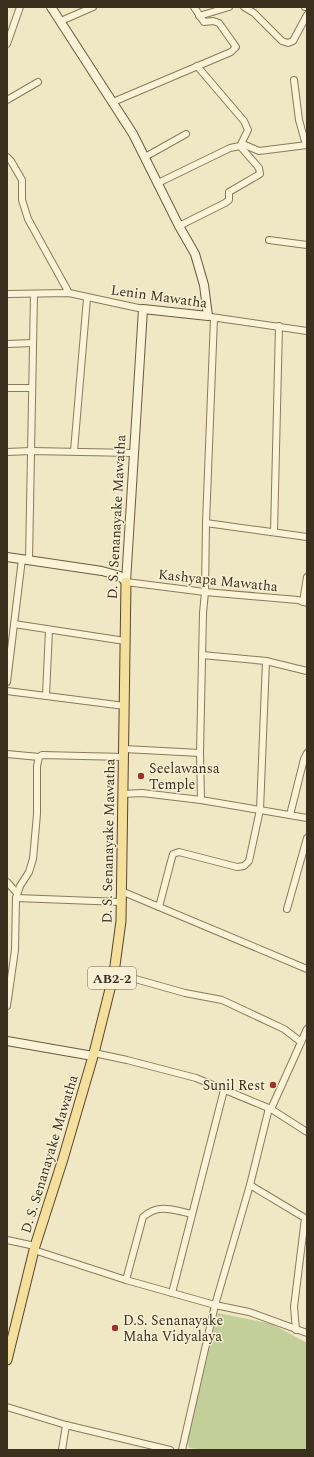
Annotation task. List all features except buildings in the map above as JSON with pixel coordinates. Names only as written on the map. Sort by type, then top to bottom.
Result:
[{"type":"main road","points":[[51,7],[133,134],[179,226],[196,254],[211,317]]},
{"type":"main road","name":"Lenin Mawatha","points":[[143,309],[211,317]]},
{"type":"main road","name":"D. S. Senanayake Mawatha","points":[[7,1360],[35,1248],[94,1054],[114,973],[119,940],[125,706],[126,582],[143,309]]},
{"type":"main road","points":[[7,557],[115,574],[120,576],[126,582]]},
{"type":"main road","points":[[7,1041],[94,1054]]},
{"type":"street","points":[[7,44],[20,7]]},
{"type":"street","points":[[61,21],[93,7]]},
{"type":"street","points":[[113,102],[232,52],[236,47],[219,23],[213,21],[204,22],[194,7]]},
{"type":"street","points":[[199,16],[229,7]]},
{"type":"street","points":[[244,7],[254,13],[282,41],[288,43],[293,41],[307,15]]},
{"type":"street","points":[[197,66],[244,121],[248,130],[240,146]]},
{"type":"street","points":[[158,183],[230,148],[245,145],[259,151],[306,145],[299,120],[294,80]]},
{"type":"street","points":[[7,100],[38,82]]},
{"type":"street","points":[[144,157],[186,134]]},
{"type":"street","points":[[179,226],[225,203],[229,200],[229,192],[260,174],[259,168],[240,146]]},
{"type":"street","points":[[7,157],[22,180],[22,200],[28,219],[69,293]]},
{"type":"street","points":[[269,240],[307,245]]},
{"type":"street","name":"Lenin Mawatha","points":[[7,294],[69,293],[143,309]]},
{"type":"street","points":[[7,682],[14,624],[26,560],[31,451],[34,294]]},
{"type":"street","points":[[74,451],[87,298]]},
{"type":"street","points":[[201,800],[200,753],[202,655],[205,592],[211,317]]},
{"type":"street","name":"Lenin Mawatha","points":[[211,317],[307,331]]},
{"type":"street","points":[[274,532],[279,326]]},
{"type":"street","points":[[7,344],[33,343]]},
{"type":"street","points":[[7,388],[32,388]]},
{"type":"street","points":[[7,452],[74,451],[133,453]]},
{"type":"street","points":[[206,523],[307,537]]},
{"type":"street","points":[[305,602],[307,577]]},
{"type":"street","name":"Kashyapa Mawatha","points":[[126,582],[305,602]]},
{"type":"street","points":[[14,624],[125,641]]},
{"type":"street","points":[[46,695],[49,630]]},
{"type":"street","points":[[202,655],[266,661],[307,671]]},
{"type":"street","points":[[159,907],[173,854],[178,852],[237,867],[244,866],[249,861],[260,810],[266,661]]},
{"type":"street","points":[[7,691],[125,706]]},
{"type":"street","points":[[7,754],[39,757],[42,755],[200,753]]},
{"type":"street","points":[[290,815],[304,759],[307,754]]},
{"type":"street","points":[[7,1006],[15,950],[17,896],[20,886],[29,872],[33,859],[37,814],[37,766],[39,757]]},
{"type":"street","points":[[123,794],[142,793],[201,800],[307,818]]},
{"type":"street","points":[[287,909],[307,838]]},
{"type":"street","points":[[7,882],[17,896]]},
{"type":"street","points":[[121,891],[307,969]]},
{"type":"street","points":[[17,896],[121,902]]},
{"type":"street","points":[[7,949],[15,950]]},
{"type":"street","points":[[114,973],[185,993],[222,1000],[284,1029],[301,1042]]},
{"type":"street","points":[[182,1450],[215,1305],[250,1185],[270,1108],[307,1029]]},
{"type":"street","points":[[94,1054],[127,1060],[196,1078],[270,1108],[307,1132]]},
{"type":"street","points":[[172,1293],[224,1090]]},
{"type":"street","points":[[250,1185],[306,1218],[304,1248],[294,1307],[296,1330]]},
{"type":"street","points":[[126,1280],[143,1217],[149,1211],[159,1208],[192,1214]]},
{"type":"street","points":[[7,1240],[35,1248],[126,1280],[215,1305],[249,1312],[307,1333]]},
{"type":"street","points":[[7,1407],[66,1425],[170,1450]]},
{"type":"street","points":[[62,1450],[66,1425]]},
{"type":"green space","points":[[218,1313],[272,1324],[307,1343],[307,1450],[210,1450],[189,1448],[187,1440]]},
{"type":"place","name":"Seelawansa Temple","points":[[141,776]]},
{"type":"place","name":"Sunil Rest","points":[[273,1085]]},
{"type":"place","name":"D.S. Senanayake Maha Vidyalaya","points":[[115,1328]]}]
